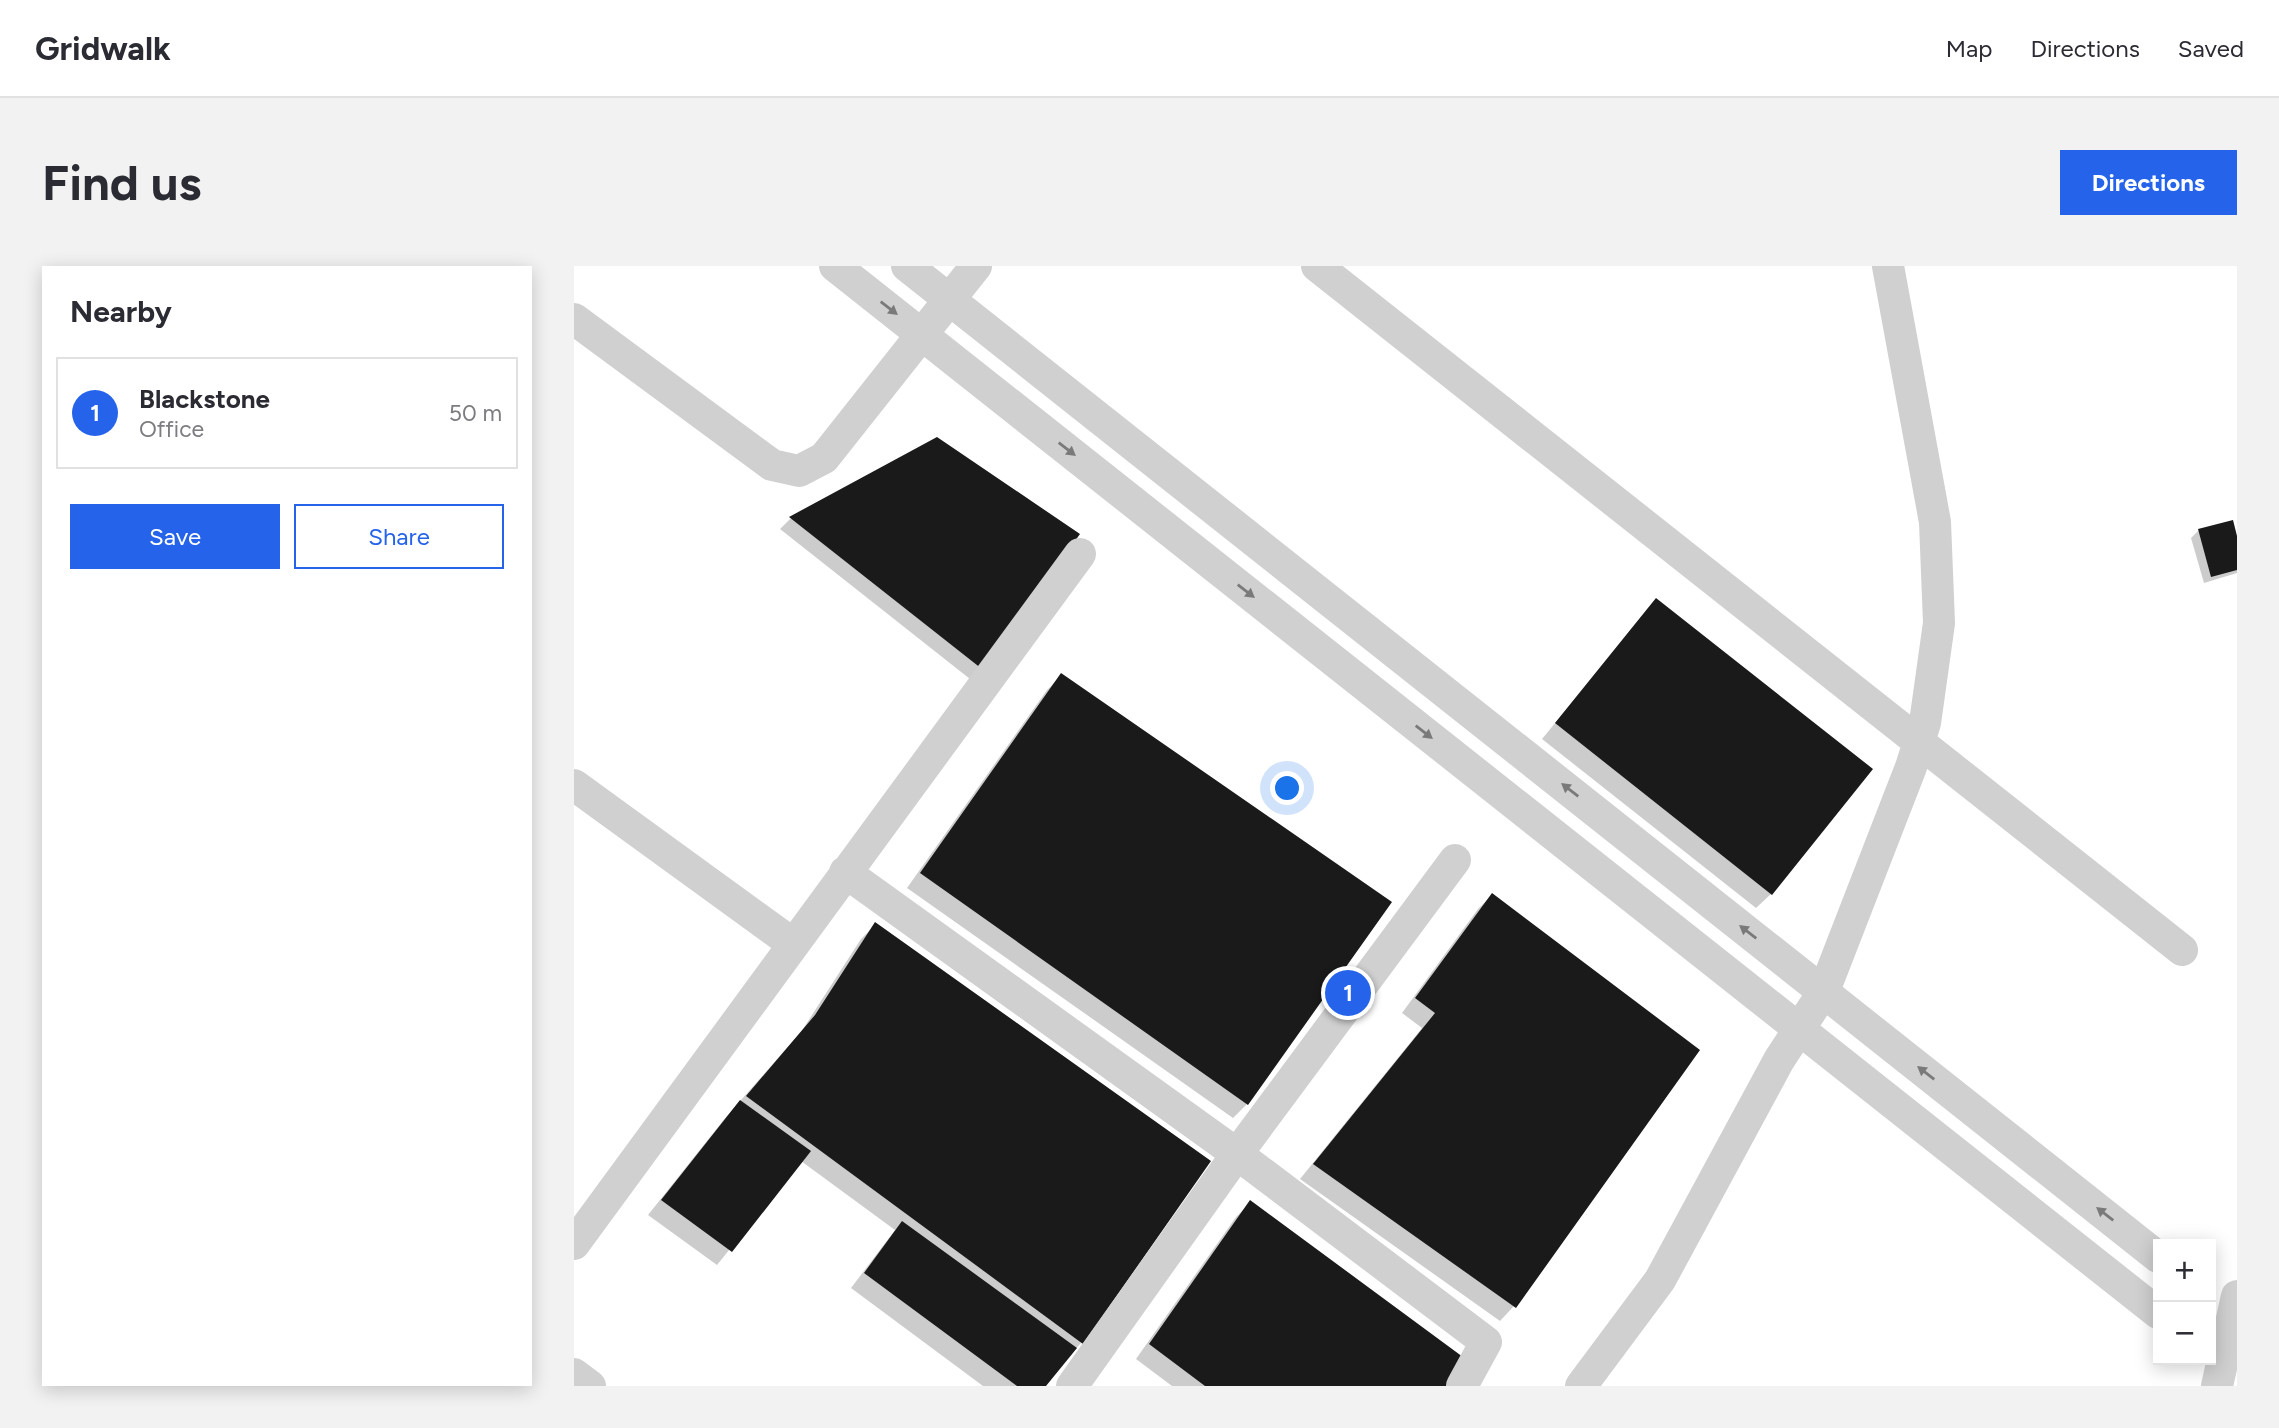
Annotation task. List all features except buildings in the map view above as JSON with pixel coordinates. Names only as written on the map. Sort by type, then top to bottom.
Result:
[{"type":"street","points":[[835,266],[2153,1309]]},
{"type":"street","points":[[907,266],[2153,1252]]},
{"type":"street","points":[[574,320],[772,465],[790,471],[808,468],[824,458],[976,266]]},
{"type":"street","points":[[1317,266],[2182,950]]},
{"type":"street","points":[[1581,1386],[1660,1280],[1720,1164],[1799,1028],[1824,992],[1919,742],[1936,657],[1938,562],[1935,522],[1888,266]]},
{"type":"street","points":[[574,1244],[1080,554]]},
{"type":"street","points":[[574,785],[793,944]]},
{"type":"street","points":[[1072,1386],[1237,1154],[1455,859]]},
{"type":"street","points":[[845,872],[1237,1154],[1486,1342],[1462,1386]]},
{"type":"street","points":[[2216,1368],[2226,1303]]},
{"type":"street","points":[[574,1374],[590,1386]]},
{"type":"place","name":"Blackstone","points":[[1348,993]]}]
